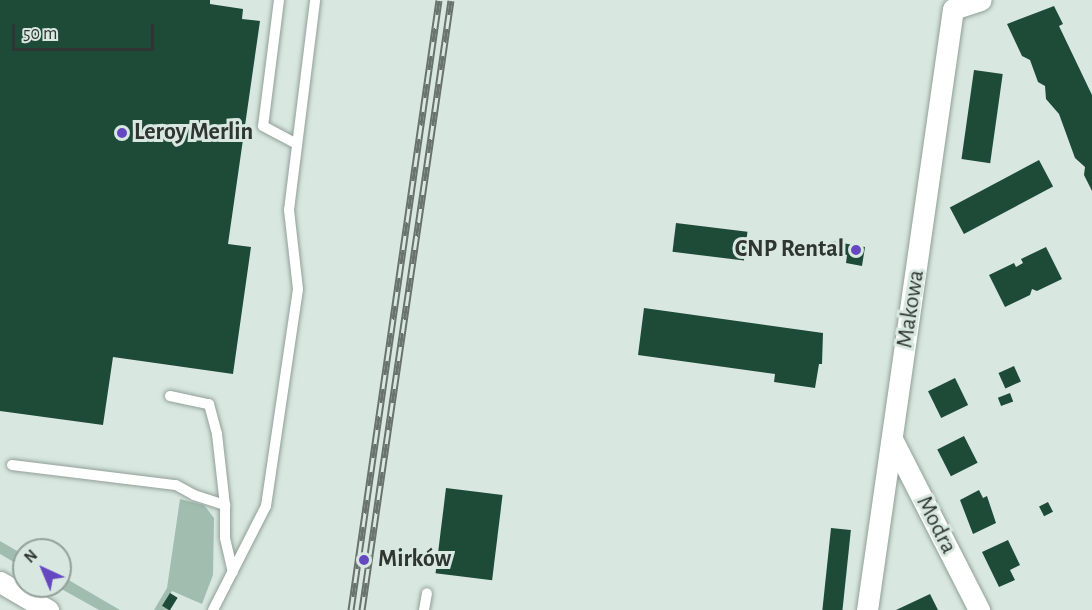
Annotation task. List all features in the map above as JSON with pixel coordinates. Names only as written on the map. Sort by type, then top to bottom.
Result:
[{"type":"street","points":[[953,4],[981,0]]},
{"type":"street","name":"Makowa","points":[[867,610],[953,4]]},
{"type":"street","name":"Modra","points":[[892,439],[979,610]]},
{"type":"street","points":[[0,582],[48,610]]},
{"type":"lane","points":[[279,0],[263,126],[297,144]]},
{"type":"lane","points":[[213,610],[266,506],[278,435],[298,289],[289,210],[315,0]]},
{"type":"lane","points":[[170,396],[209,404],[217,434],[225,505],[225,538],[233,572]]},
{"type":"lane","points":[[12,465],[176,485],[194,495],[225,505]]},
{"type":"lane","points":[[424,610],[427,592]]},
{"type":"green space","points":[[180,499],[204,505],[214,518],[213,575],[202,604],[172,591],[163,606],[171,610],[154,610],[167,588]]},
{"type":"green space","points":[[0,541],[12,548],[12,561],[0,554]]},
{"type":"green space","points":[[72,582],[120,610],[99,610],[72,595]]},
{"type":"building","name":"Leroy Merlin","points":[[0,0],[210,0],[210,4],[243,9],[242,19],[260,21],[228,244],[251,247],[233,374],[113,357],[103,425],[0,411]]},
{"type":"building","points":[[1054,6],[1063,24],[1059,26],[1092,95],[1092,191],[1084,175],[1085,167],[1075,158],[1059,114],[1046,99],[1045,86],[1038,82],[1030,60],[1022,56],[1007,24]]},
{"type":"building","points":[[974,70],[1003,74],[990,163],[961,159]]},
{"type":"building","points":[[1039,160],[1053,186],[964,234],[950,207]]},
{"type":"building","points":[[676,223],[747,232],[744,261],[672,252]]},
{"type":"building","points":[[831,241],[865,247],[862,266],[846,263],[847,255],[829,252]]},
{"type":"building","points":[[1046,247],[1062,279],[1037,291],[1032,289],[1030,295],[1005,307],[989,275],[1014,263],[1016,267],[1023,263],[1021,259]]},
{"type":"building","points":[[644,308],[823,333],[822,364],[819,364],[815,388],[774,382],[775,374],[638,355]]},
{"type":"building","points":[[1014,366],[1021,382],[1005,388],[998,373]]},
{"type":"building","points":[[955,378],[968,405],[941,418],[928,391]]},
{"type":"building","points":[[1010,393],[1013,401],[1001,406],[998,398]]},
{"type":"building","points":[[964,436],[978,463],[951,476],[937,450]]},
{"type":"building","points":[[446,488],[503,495],[492,580],[436,573]]},
{"type":"building","points":[[979,490],[983,498],[987,496],[996,523],[973,534],[960,500]]},
{"type":"building","points":[[1048,502],[1053,512],[1044,516],[1039,507]]},
{"type":"building","points":[[831,528],[851,530],[842,610],[822,610]]},
{"type":"building","points":[[1008,540],[1020,565],[1010,570],[1015,580],[999,587],[982,552]]},
{"type":"building","points":[[170,593],[178,598],[170,610],[162,606]]},
{"type":"building","points":[[930,594],[938,610],[896,610]]},
{"type":"railway","points":[[351,610],[439,0]]},
{"type":"railway","points":[[362,610],[451,0]]},
{"type":"place","name":"Leroy Merlin","points":[[122,133]]},
{"type":"place","name":"CNP Rental","points":[[856,250]]},
{"type":"place","name":"Mirków","points":[[364,560]]}]
